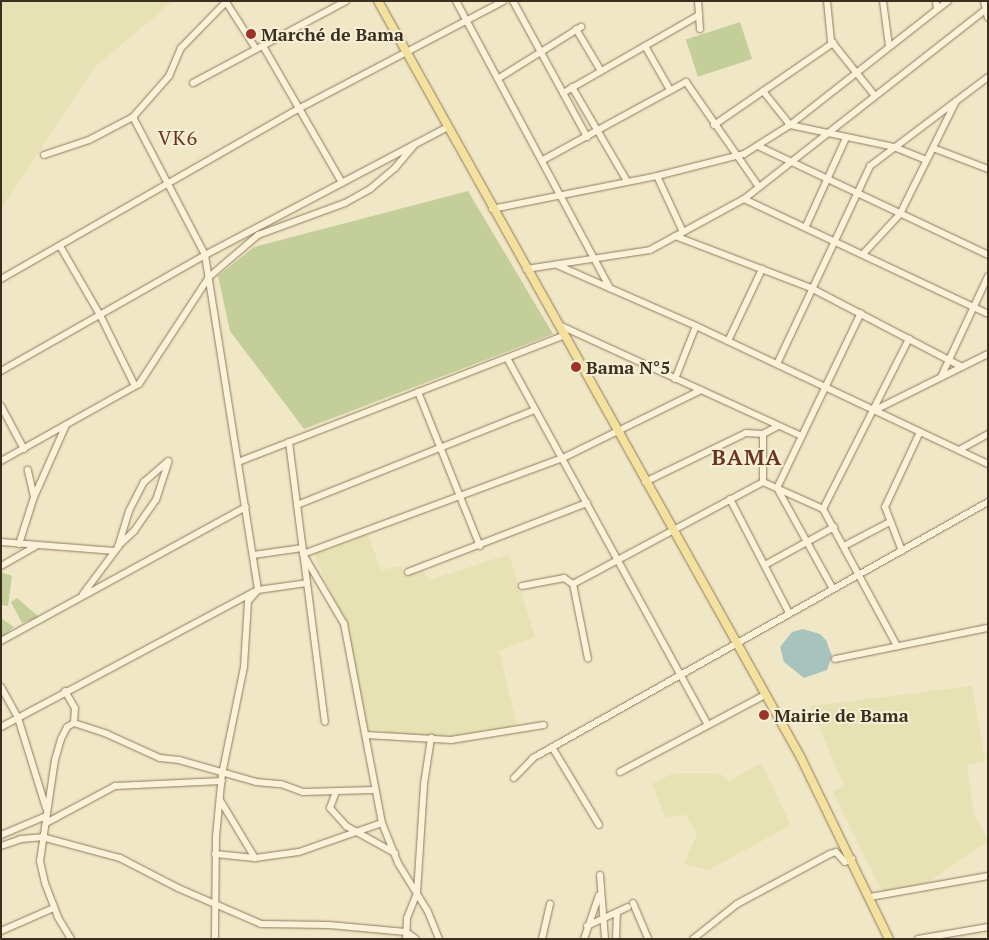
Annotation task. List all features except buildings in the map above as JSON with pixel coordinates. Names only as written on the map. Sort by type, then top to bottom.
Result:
[{"type":"main road","points":[[378,1],[492,209],[565,335],[617,432],[765,694],[852,859],[889,939]]},
{"type":"street","points":[[193,83],[346,1]]},
{"type":"street","points":[[456,1],[562,194],[610,288]]},
{"type":"street","points":[[1,279],[168,186],[300,108],[504,1]]},
{"type":"street","points":[[513,1],[587,137]]},
{"type":"street","points":[[698,1],[700,29]]},
{"type":"street","points":[[827,1],[833,43],[875,96]]},
{"type":"street","points":[[883,1],[889,46]]},
{"type":"street","points":[[936,1],[937,9]]},
{"type":"street","points":[[492,209],[657,176],[736,157],[760,147],[948,1]]},
{"type":"street","points":[[984,1],[988,18]]},
{"type":"street","points":[[44,155],[89,140],[132,117],[169,76],[181,48],[227,2],[256,50]]},
{"type":"street","points":[[526,269],[650,250],[744,198],[987,9]]},
{"type":"street","points":[[563,93],[699,15]]},
{"type":"street","points":[[499,78],[579,28],[601,71]]},
{"type":"street","points":[[714,125],[833,43]]},
{"type":"street","points":[[263,46],[342,183]]},
{"type":"street","points":[[645,46],[670,90]]},
{"type":"street","points":[[777,364],[833,240],[870,166],[988,77]]},
{"type":"street","points":[[543,160],[686,82],[736,157],[759,187]]},
{"type":"street","points":[[572,87],[627,181]]},
{"type":"street","points":[[763,91],[790,125],[894,147],[927,160]]},
{"type":"street","points":[[863,254],[900,214],[957,100]]},
{"type":"street","points":[[132,117],[205,255],[258,590]]},
{"type":"street","points":[[1,371],[205,255],[448,127]]},
{"type":"street","points":[[806,226],[846,138]]},
{"type":"street","points":[[1,461],[135,386],[209,277],[258,235],[345,203],[370,189],[396,168],[415,144]]},
{"type":"street","points":[[760,147],[988,255]]},
{"type":"street","points":[[933,148],[988,169]]},
{"type":"street","points":[[657,176],[683,232]]},
{"type":"street","points":[[744,198],[988,314]]},
{"type":"street","points":[[675,236],[811,288],[962,367]]},
{"type":"street","points":[[60,246],[100,315],[135,386]]},
{"type":"street","points":[[556,264],[696,326],[988,464]]},
{"type":"street","points":[[728,341],[762,269]]},
{"type":"street","points":[[941,377],[988,276]]},
{"type":"street","points":[[777,488],[861,313]]},
{"type":"street","points":[[559,325],[802,436]]},
{"type":"street","points":[[675,379],[696,326]]},
{"type":"street","points":[[238,462],[565,335]]},
{"type":"street","points":[[823,510],[875,410],[909,339]]},
{"type":"street","points":[[875,410],[988,354]]},
{"type":"street","points":[[507,358],[706,724]]},
{"type":"street","points":[[253,555],[303,551],[460,496],[563,458],[701,390]]},
{"type":"street","points":[[418,392],[480,546]]},
{"type":"street","points":[[1,406],[24,449]]},
{"type":"street","points":[[297,506],[441,450],[535,410]]},
{"type":"street","points":[[19,544],[34,497],[45,476],[66,425]]},
{"type":"street","points":[[645,482],[746,433],[763,434],[778,426]]},
{"type":"street","points":[[902,551],[885,507],[920,432]]},
{"type":"street","points":[[763,434],[763,482]]},
{"type":"street","points":[[959,450],[988,434]]},
{"type":"street","points":[[289,442],[325,722]]},
{"type":"street","points":[[81,597],[116,549],[134,531],[156,500],[168,461],[144,482],[129,511],[116,549]]},
{"type":"street","points":[[28,470],[32,478],[34,497]]},
{"type":"street","points":[[32,478],[45,476]]},
{"type":"street","points":[[763,482],[823,510],[834,527],[897,646]]},
{"type":"street","points":[[573,584],[672,529],[763,482]]},
{"type":"street","points":[[777,488],[833,589]]},
{"type":"street","points":[[730,499],[789,613]]},
{"type":"street","points":[[514,778],[533,758],[988,502]]},
{"type":"street","points":[[408,572],[480,546],[587,503]]},
{"type":"street","points":[[1,641],[246,507]]},
{"type":"street","points":[[844,546],[890,522]]},
{"type":"street","points":[[764,565],[834,527]]},
{"type":"street","points":[[1,542],[38,546],[116,549]]},
{"type":"street","points":[[1,566],[38,546]]},
{"type":"street","points":[[303,551],[344,624],[366,735],[374,790],[382,823],[395,853],[439,939]]},
{"type":"street","points":[[522,586],[564,578],[573,584],[588,659]]},
{"type":"street","points":[[1,727],[65,691],[258,590],[307,583]]},
{"type":"street","points":[[215,939],[215,854],[222,777],[244,667],[248,601],[258,590]]},
{"type":"street","points":[[835,659],[988,628]]},
{"type":"street","points":[[1,687],[18,718],[46,808]]},
{"type":"street","points":[[65,691],[75,708],[74,723]]},
{"type":"street","points":[[620,772],[706,724],[765,694]]},
{"type":"street","points":[[71,939],[54,908],[40,861],[46,808],[61,739],[67,727],[74,723],[107,734],[160,758],[179,760],[222,777]]},
{"type":"street","points":[[366,735],[431,738],[480,736],[544,725]]},
{"type":"street","points":[[406,936],[417,893],[424,784],[431,738]]},
{"type":"street","points":[[552,748],[599,825]]},
{"type":"street","points":[[1,835],[46,819],[115,786],[222,777],[281,784],[302,792],[336,792],[358,788],[374,790]]},
{"type":"street","points":[[336,792],[330,808],[346,826],[395,853]]},
{"type":"street","points":[[220,800],[255,858]]},
{"type":"street","points":[[215,854],[255,858],[284,856],[324,845],[356,831],[382,823]]},
{"type":"street","points":[[1,846],[21,839],[42,838],[120,858],[214,904],[261,924],[300,923],[406,936],[416,939]]},
{"type":"street","points":[[693,939],[737,904],[830,854],[836,852],[845,862],[852,859]]},
{"type":"street","points":[[600,876],[605,939]]},
{"type":"street","points":[[870,897],[988,876]]},
{"type":"street","points":[[583,938],[600,892]]},
{"type":"street","points":[[542,939],[550,904]]},
{"type":"street","points":[[587,926],[618,913],[631,905],[648,939]]},
{"type":"street","points":[[1,931],[54,908]]},
{"type":"street","points":[[616,939],[618,913]]},
{"type":"street","points":[[918,939],[988,928]]},
{"type":"shaded area","points":[[1,1],[173,1],[95,67],[1,209]]},
{"type":"shaded area","points":[[368,535],[381,570],[401,566],[405,576],[423,571],[430,580],[509,554],[535,637],[499,651],[517,725],[483,734],[437,740],[363,728],[341,615],[314,554]]},
{"type":"shaded area","points":[[972,686],[985,761],[967,765],[974,814],[988,841],[927,883],[883,893],[833,792],[844,785],[810,706]]},
{"type":"shaded area","points":[[761,763],[791,825],[708,870],[684,864],[697,834],[686,815],[665,817],[652,784],[674,773],[719,773],[730,781]]},
{"type":"green space","points":[[740,22],[752,59],[698,77],[686,40]]},
{"type":"green space","points":[[468,191],[553,334],[304,429],[230,331],[218,276],[254,247]]},
{"type":"green space","points":[[1,572],[12,576],[8,606],[1,605]]},
{"type":"green space","points":[[17,598],[39,617],[22,623],[11,602]]},
{"type":"green space","points":[[1,618],[14,627],[1,638]]},
{"type":"water","points":[[803,629],[820,634],[826,640],[832,656],[827,670],[804,678],[784,662],[780,647],[792,632]]},
{"type":"place","name":"Marché de Bama","points":[[251,34]]},
{"type":"place","name":"Bama N°5","points":[[576,367]]},
{"type":"place","name":"Mairie de Bama","points":[[764,715]]},
{"type":"district","name":"VK6","points":[[178,137]]},
{"type":"district","name":"BAMA","points":[[747,457]]}]
